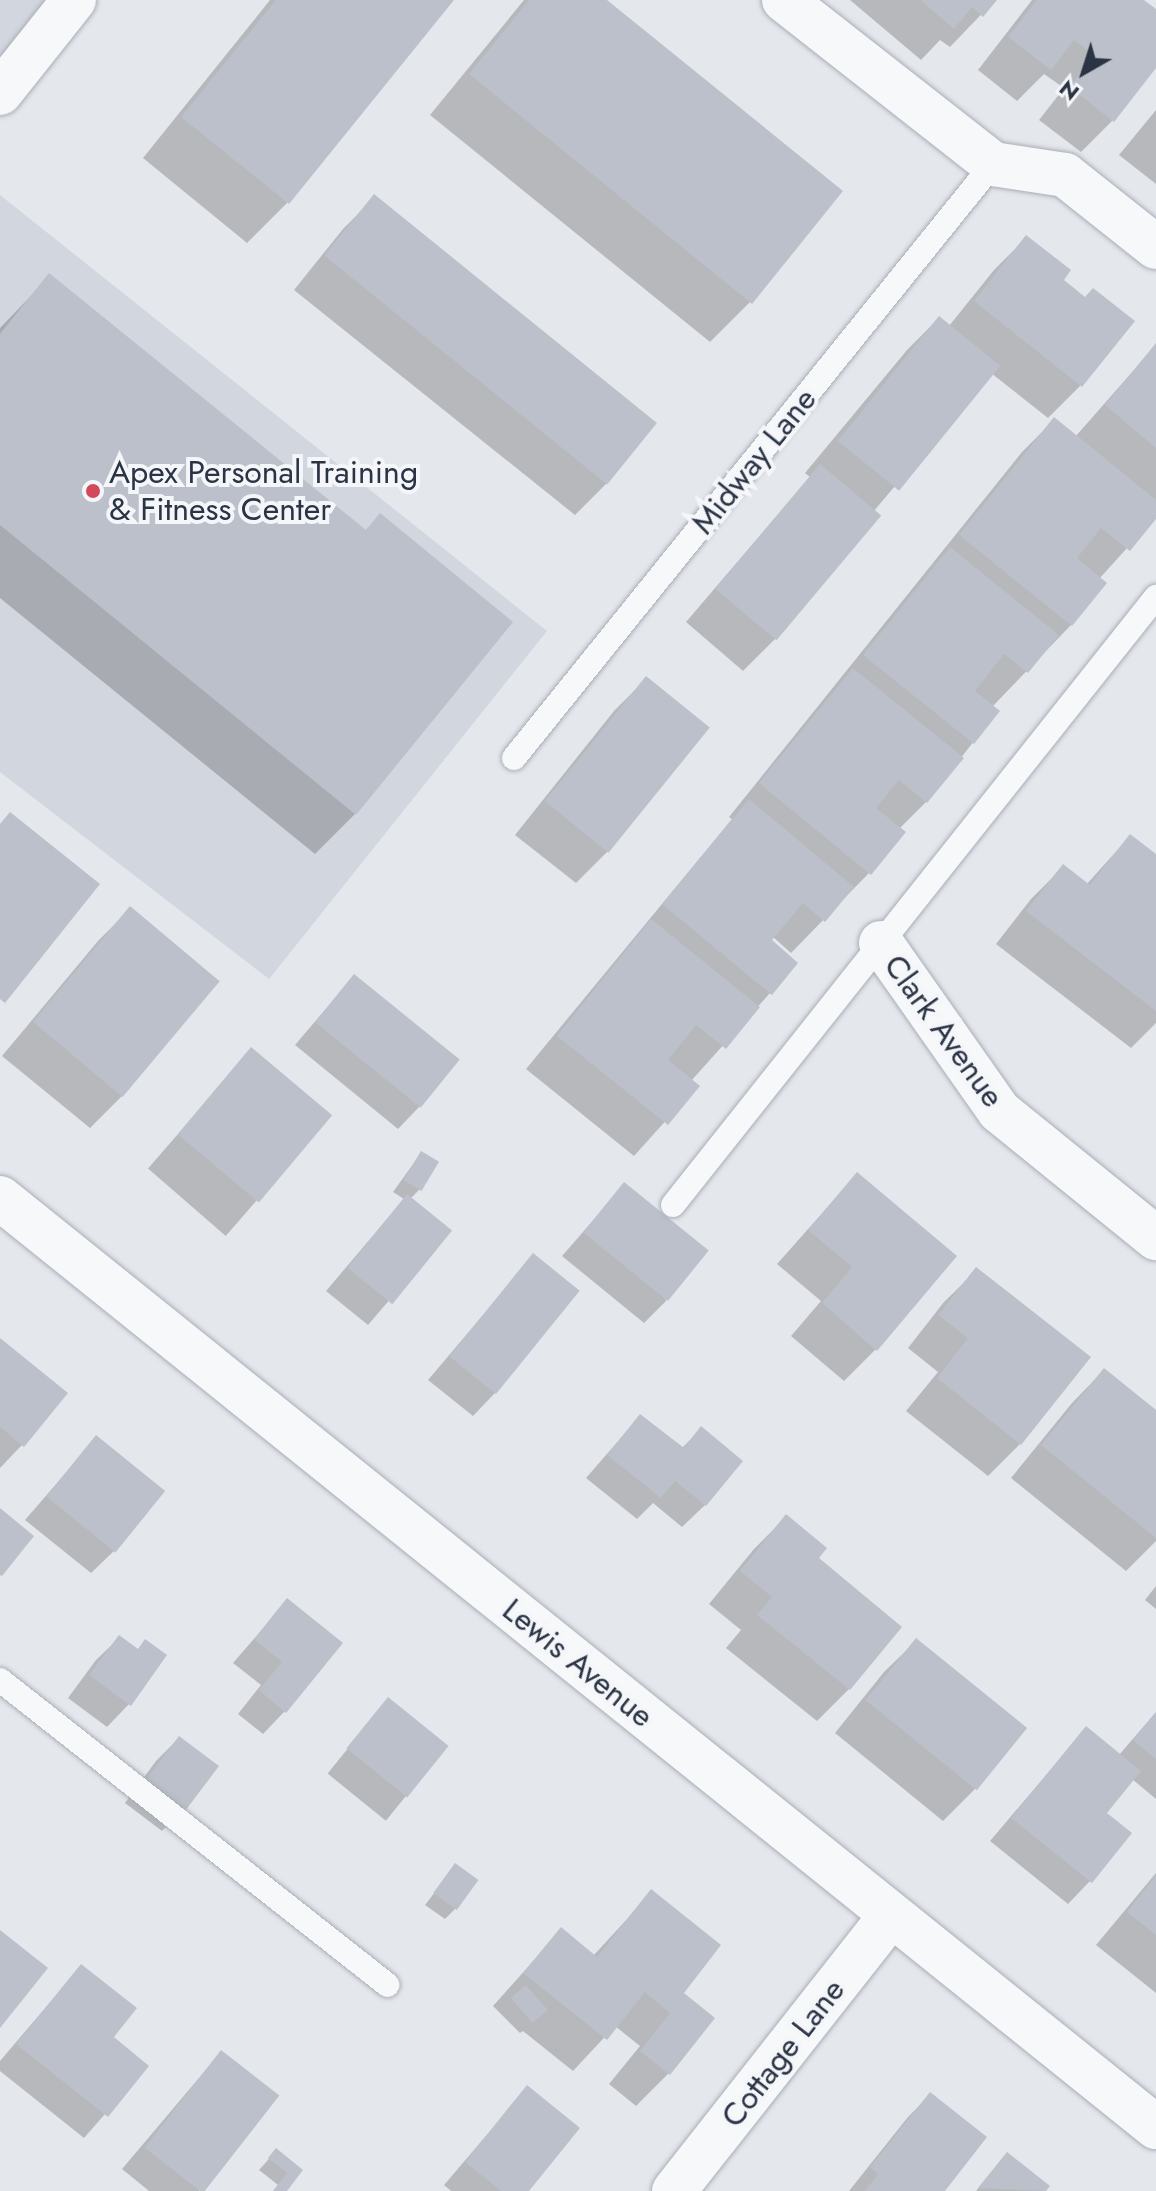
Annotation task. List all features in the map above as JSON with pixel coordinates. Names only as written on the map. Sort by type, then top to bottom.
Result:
[{"type":"street","points":[[0,93],[74,0]]},
{"type":"street","points":[[784,0],[993,164],[1065,175],[1156,247]]},
{"type":"street","name":"Clark Avenue","points":[[881,943],[999,1111],[1156,1238]]},
{"type":"street","name":"Lewis Avenue","points":[[0,1198],[1156,2127]]},
{"type":"street","name":"Cottage Lane","points":[[674,2191],[891,1915]]},
{"type":"lane","name":"Midway Lane","points":[[514,758],[993,164]]},
{"type":"lane","points":[[673,1205],[1156,597]]},
{"type":"lane","points":[[0,1680],[387,1985]]},
{"type":"shaded area","points":[[0,0],[74,0],[0,93]]},
{"type":"shaded area","points":[[0,195],[547,631],[269,979],[0,772]]},
{"type":"building","points":[[276,0],[454,0],[289,204],[181,117]]},
{"type":"building","points":[[529,0],[607,0],[843,191],[752,304],[469,74]]},
{"type":"building","points":[[920,0],[997,0],[983,17],[972,7],[954,29]]},
{"type":"building","points":[[1037,0],[1144,0],[1156,9],[1156,68],[1114,122],[1070,87],[1094,55],[1074,40],[1051,70],[1008,37]]},
{"type":"building","points":[[374,194],[657,423],[607,484],[324,255]]},
{"type":"building","points":[[1026,235],[1071,270],[1064,280],[1085,297],[1093,288],[1135,321],[1082,387],[974,301]]},
{"type":"building","points":[[49,273],[366,530],[380,513],[513,622],[356,815],[0,525],[0,334]]},
{"type":"building","points":[[939,316],[1000,366],[899,491],[838,441]]},
{"type":"building","points":[[1156,343],[1156,448],[1105,405]]},
{"type":"building","points":[[1054,417],[1156,500],[1156,519],[1130,551],[1101,528],[1077,558],[1107,583],[1072,626],[959,535]]},
{"type":"building","points":[[820,464],[881,515],[777,640],[715,589]]},
{"type":"building","points":[[950,547],[1059,635],[1028,673],[1004,654],[975,691],[1000,711],[974,744],[863,655]]},
{"type":"building","points":[[853,668],[964,758],[927,803],[899,780],[876,808],[906,832],[871,875],[759,783]]},
{"type":"building","points":[[646,676],[710,728],[608,853],[545,801]]},
{"type":"building","points":[[749,799],[854,887],[825,922],[803,903],[772,940],[798,963],[772,995],[662,904]]},
{"type":"building","points":[[10,812],[100,884],[5,1003],[0,999],[0,824]]},
{"type":"building","points":[[1130,834],[1156,854],[1156,1011],[1026,911],[1063,864],[1090,885]]},
{"type":"building","points":[[130,906],[220,981],[123,1097],[33,1022]]},
{"type":"building","points":[[651,919],[760,1007],[726,1049],[696,1025],[668,1060],[700,1086],[668,1125],[557,1036]]},
{"type":"building","points":[[354,974],[460,1060],[421,1108],[315,1022]]},
{"type":"building","points":[[251,1047],[332,1115],[259,1202],[178,1134]]},
{"type":"building","points":[[421,1151],[439,1162],[421,1191],[403,1180]]},
{"type":"building","points":[[857,1172],[957,1256],[877,1351],[822,1303],[852,1267],[808,1230]]},
{"type":"building","points":[[624,1182],[709,1251],[668,1301],[583,1233]]},
{"type":"building","points":[[407,1194],[452,1231],[392,1304],[347,1268]]},
{"type":"building","points":[[533,1253],[580,1291],[496,1394],[449,1356]]},
{"type":"building","points":[[976,1267],[1091,1357],[1021,1445],[937,1378],[968,1338],[938,1315]]},
{"type":"building","points":[[0,1338],[68,1393],[24,1447],[0,1427]]},
{"type":"building","points":[[1104,1368],[1156,1410],[1156,1538],[1041,1445]]},
{"type":"building","points":[[640,1414],[684,1448],[701,1426],[743,1461],[706,1506],[675,1481],[661,1498],[607,1455]]},
{"type":"building","points":[[96,1435],[165,1491],[115,1552],[46,1496]]},
{"type":"building","points":[[0,1508],[34,1536],[2,1576],[0,1575]]},
{"type":"building","points":[[786,1514],[827,1548],[819,1558],[902,1627],[850,1690],[757,1615],[772,1597],[740,1571]]},
{"type":"building","points":[[287,1598],[343,1643],[286,1713],[259,1690],[282,1662],[254,1639]]},
{"type":"building","points":[[119,1635],[138,1649],[145,1639],[167,1655],[131,1706],[89,1675]]},
{"type":"building","points":[[916,1638],[1027,1728],[977,1790],[866,1700]]},
{"type":"building","points":[[388,1697],[449,1746],[407,1797],[346,1748]]},
{"type":"building","points":[[1156,1712],[1156,1759],[1133,1740]]},
{"type":"building","points":[[1086,1726],[1141,1771],[1107,1813],[1132,1833],[1092,1883],[1011,1818]]},
{"type":"building","points":[[179,1736],[219,1766],[186,1810],[146,1780]]},
{"type":"building","points":[[455,1863],[478,1880],[457,1910],[433,1893]]},
{"type":"building","points":[[1156,1875],[1156,1935],[1127,1912]]},
{"type":"building","points":[[651,1889],[721,1945],[684,1993],[715,2018],[670,2075],[640,2051],[670,2013],[645,1992],[607,2040],[523,1973],[561,1927],[597,1957]]},
{"type":"building","points":[[0,1930],[48,1968],[0,2028]]},
{"type":"building","points":[[81,1964],[137,2008],[114,2037],[149,2066],[108,2117],[16,2044]]},
{"type":"building","points":[[526,1985],[548,2010],[533,2023],[511,1998]]},
{"type":"building","points":[[221,2050],[279,2096],[205,2191],[200,2191],[145,2148]]},
{"type":"building","points":[[527,2085],[580,2128],[529,2191],[501,2191],[465,2162]]},
{"type":"building","points":[[930,2092],[987,2137],[945,2191],[865,2191],[878,2174],[870,2167]]},
{"type":"building","points":[[276,2148],[303,2170],[287,2191],[273,2191],[287,2173],[268,2158]]},
{"type":"building","points":[[1007,2152],[1050,2186],[1046,2191],[978,2188]]},
{"type":"place","name":"Apex Personal Training & Fitness Center","points":[[93,491]]}]
